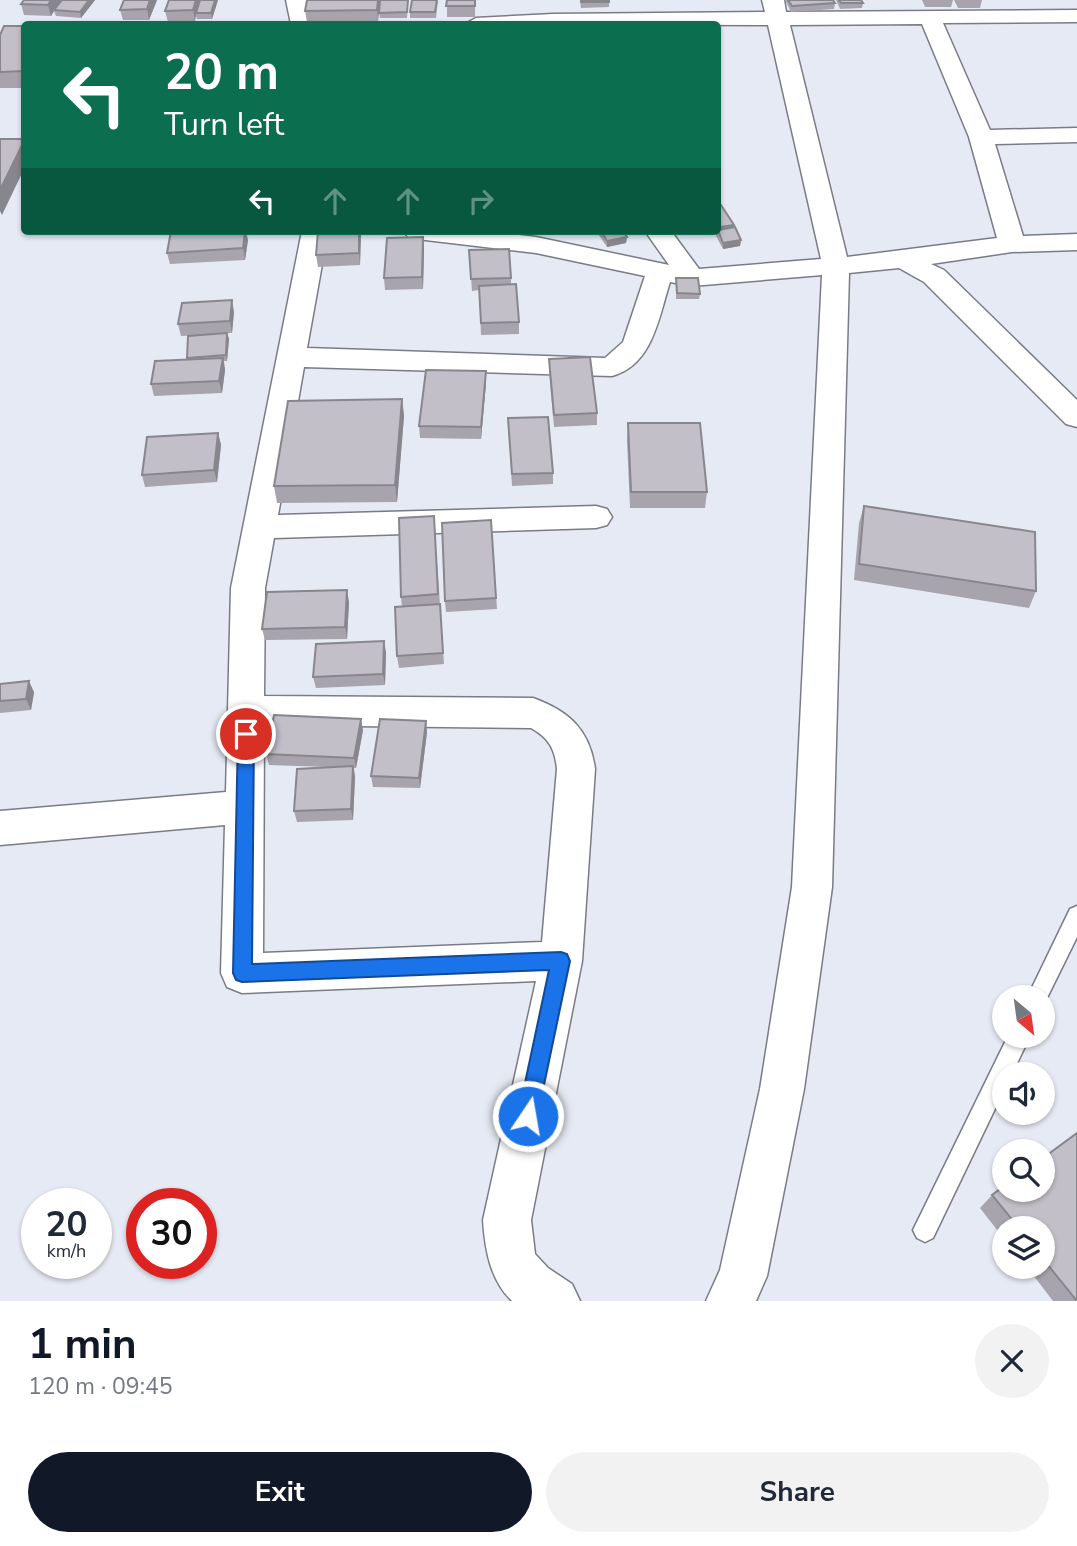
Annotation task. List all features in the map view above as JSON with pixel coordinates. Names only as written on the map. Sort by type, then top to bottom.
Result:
[{"type":"street","points":[[297,0],[301,21]]},
{"type":"street","points":[[730,1301],[743,1276],[782,1089],[812,887],[836,265],[776,9]]},
{"type":"street","points":[[533,21],[776,9],[929,16],[1077,16]]},
{"type":"street","points":[[929,16],[981,137],[1012,244]]},
{"type":"street","points":[[981,137],[1077,135]]},
{"type":"street","points":[[314,235],[248,588],[242,973],[561,961]]},
{"type":"street","points":[[451,235],[536,245],[692,278],[903,260],[1012,244],[1077,242]]},
{"type":"street","points":[[661,235],[692,278]]},
{"type":"street","points":[[903,260],[934,276],[1077,417]]},
{"type":"street","points":[[291,357],[612,367],[636,346],[660,272]]},
{"type":"street","points":[[259,527],[596,517]]},
{"type":"street","points":[[246,710],[533,713],[561,727],[575,751],[576,769],[561,961],[507,1220],[509,1252],[517,1274],[534,1291],[555,1301]]},
{"type":"street","points":[[0,828],[245,807]]},
{"type":"lane","points":[[1043,985],[1077,915]]},
{"type":"lane","points":[[926,1230],[1013,1048]]},
{"type":"building","points":[[24,0],[51,0],[48,5],[21,4]]},
{"type":"building","points":[[62,0],[89,0],[80,12],[54,10]]},
{"type":"building","points":[[124,0],[150,0],[147,9],[120,10]]},
{"type":"building","points":[[169,0],[196,0],[193,10],[165,11]]},
{"type":"building","points":[[200,0],[215,0],[211,13],[196,13]]},
{"type":"building","points":[[307,0],[378,0],[377,10],[305,11]]},
{"type":"building","points":[[380,0],[408,0],[407,12],[379,13]]},
{"type":"building","points":[[412,0],[437,0],[435,12],[410,12]]},
{"type":"building","points":[[447,0],[475,0],[475,6],[446,6]]},
{"type":"building","points":[[609,0],[609,2],[581,2]]},
{"type":"building","points":[[788,0],[833,0],[835,3],[792,6]]},
{"type":"building","points":[[839,0],[861,0],[863,3],[841,3]]},
{"type":"building","points":[[4,26],[21,26],[21,71],[0,72],[0,35]]},
{"type":"building","points":[[0,139],[21,139],[21,147],[0,190]]},
{"type":"building","points":[[721,205],[734,225],[721,227]]},
{"type":"building","points":[[735,227],[741,240],[723,243],[721,229]]},
{"type":"building","points":[[170,235],[245,235],[243,248],[167,253]]},
{"type":"building","points":[[318,235],[359,235],[359,253],[316,255]]},
{"type":"building","points":[[603,235],[627,237],[607,241]]},
{"type":"building","points":[[423,237],[422,277],[384,278],[387,238]]},
{"type":"building","points":[[509,249],[511,278],[471,279],[469,250]]},
{"type":"building","points":[[676,278],[698,278],[700,294],[677,293]]},
{"type":"building","points":[[516,284],[519,322],[481,323],[479,286]]},
{"type":"building","points":[[232,300],[230,321],[178,324],[182,303]]},
{"type":"building","points":[[227,333],[226,355],[187,358],[188,336]]},
{"type":"building","points":[[590,357],[597,413],[554,415],[549,359]]},
{"type":"building","points":[[223,358],[219,381],[151,384],[155,361]]},
{"type":"building","points":[[426,370],[486,371],[481,427],[419,426]]},
{"type":"building","points":[[402,399],[395,485],[274,486],[288,401]]},
{"type":"building","points":[[548,417],[553,473],[512,474],[508,418]]},
{"type":"building","points":[[628,423],[700,423],[707,492],[631,492]]},
{"type":"building","points":[[218,433],[214,470],[142,475],[147,437]]},
{"type":"building","points":[[864,506],[1035,532],[1036,591],[859,564]]},
{"type":"building","points":[[434,516],[438,594],[401,597],[399,518]]},
{"type":"building","points":[[491,520],[496,598],[445,601],[442,523]]},
{"type":"building","points":[[347,590],[345,627],[262,629],[267,592]]},
{"type":"building","points":[[440,604],[443,653],[397,656],[395,607]]},
{"type":"building","points":[[384,641],[383,674],[313,677],[316,644]]},
{"type":"building","points":[[29,681],[26,699],[0,701],[0,684]]},
{"type":"building","points":[[274,715],[361,719],[354,758],[266,754]]},
{"type":"building","points":[[380,719],[426,721],[419,778],[371,776]]},
{"type":"building","points":[[353,766],[351,809],[294,811],[297,769]]},
{"type":"building","points":[[1077,1133],[1077,1301],[1055,1274],[1055,1216],[1009,1216],[998,1202],[1055,1202],[1055,1149]]},
{"type":"route","points":[[246,734],[242,973],[561,961],[528,1116]]}]
